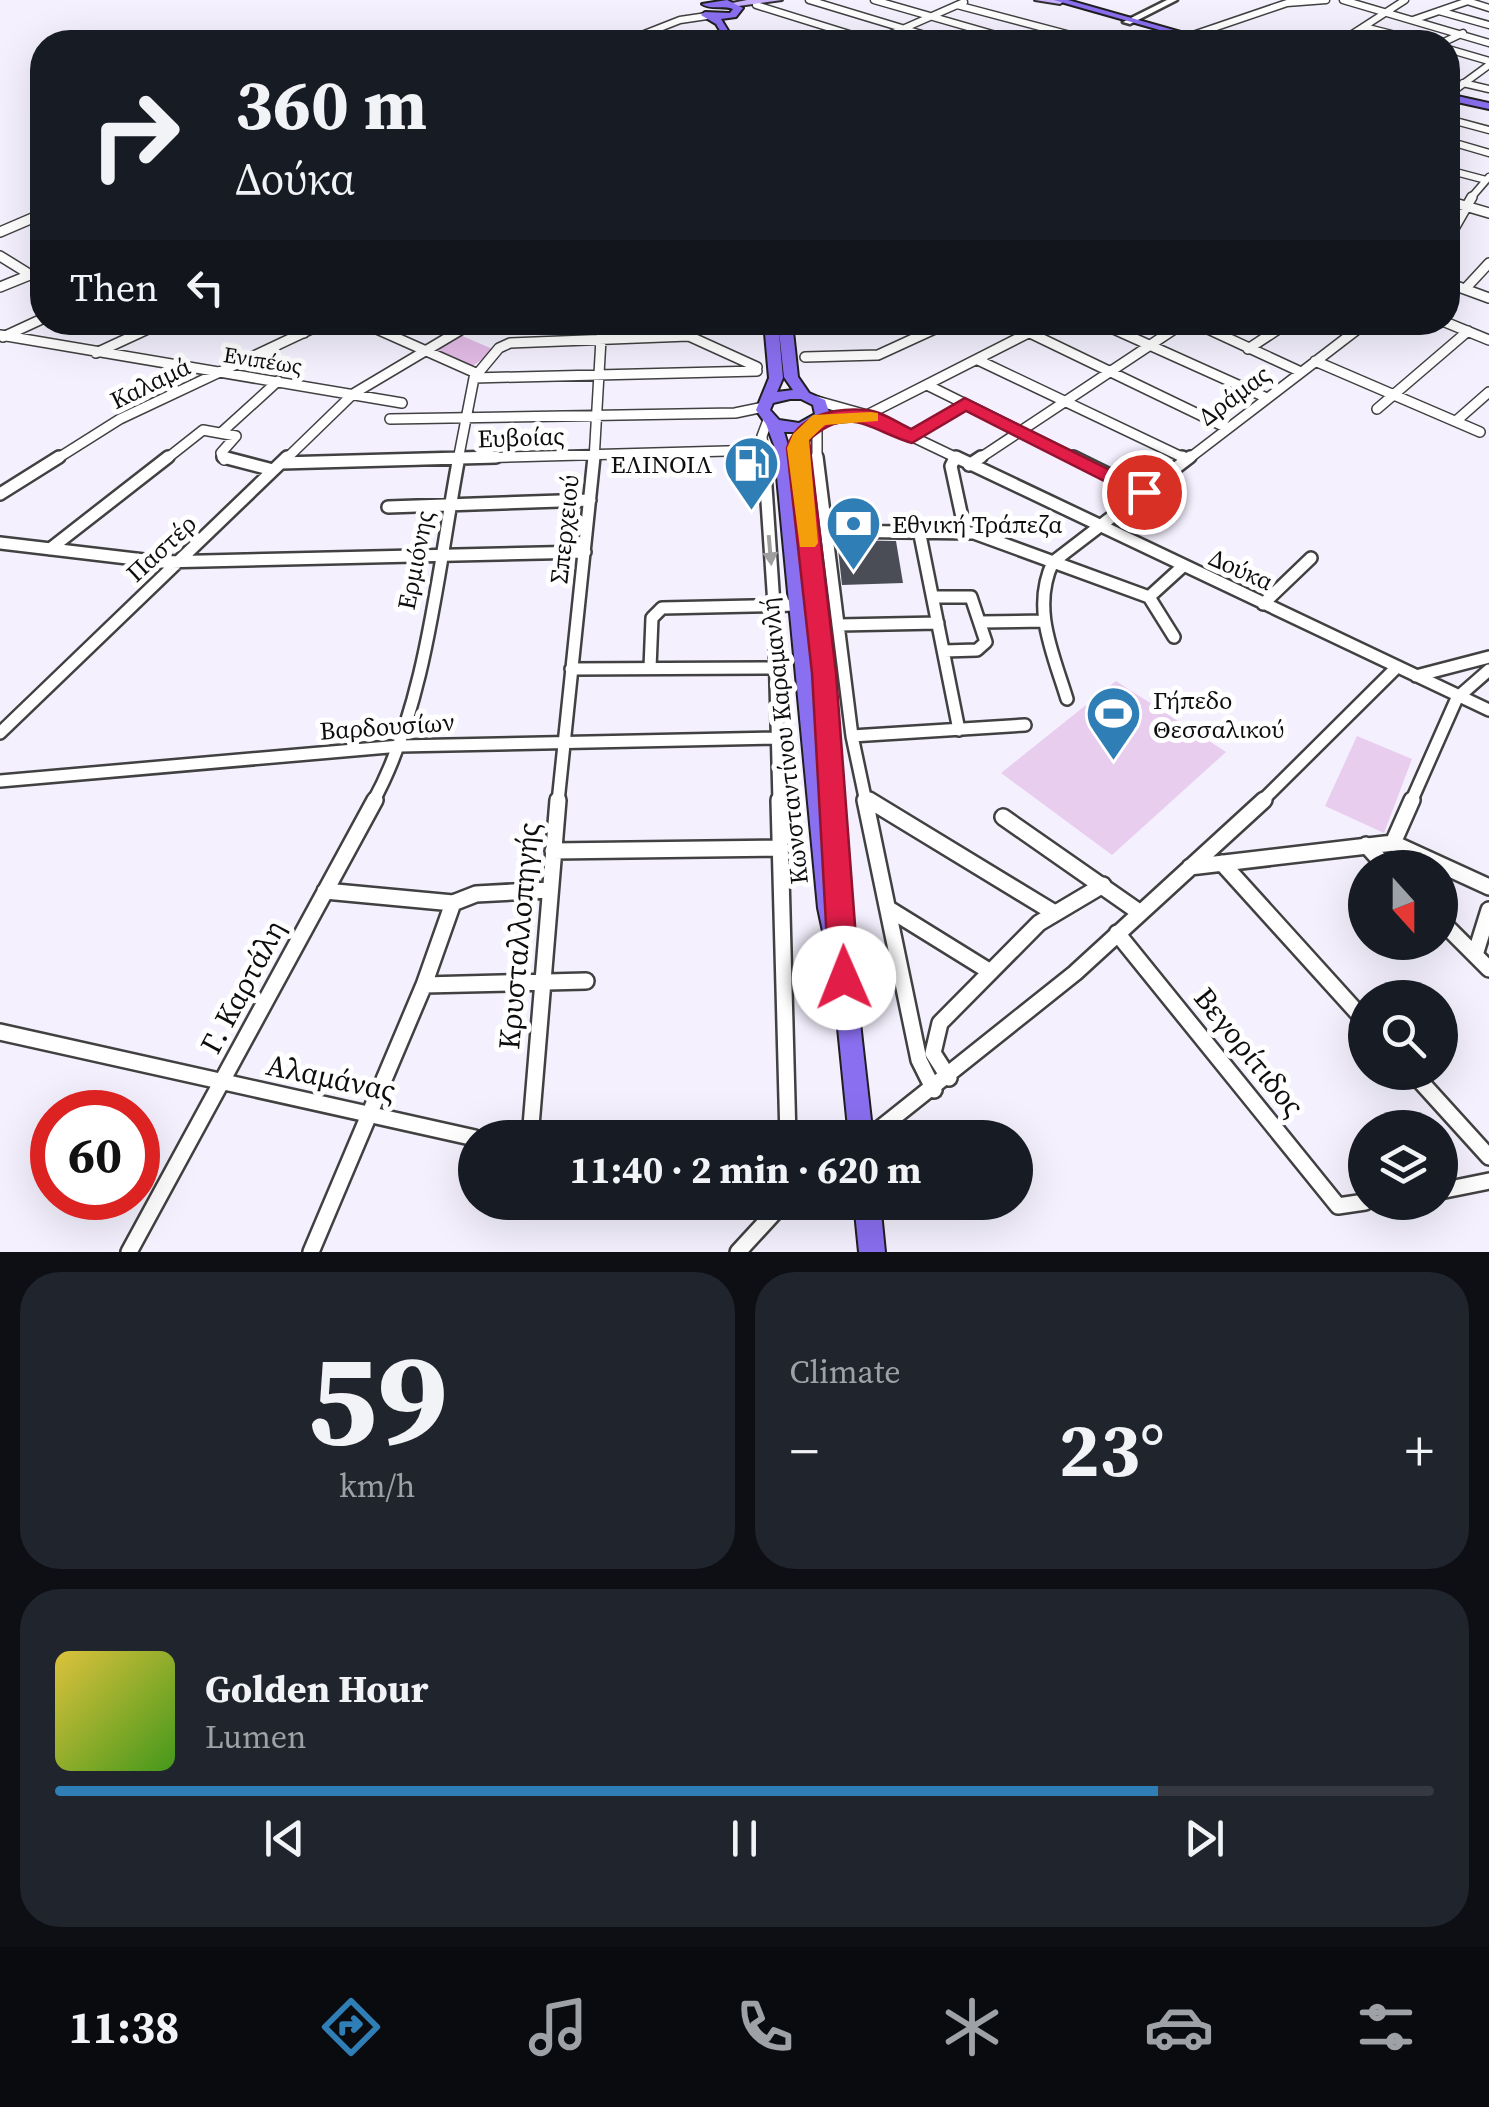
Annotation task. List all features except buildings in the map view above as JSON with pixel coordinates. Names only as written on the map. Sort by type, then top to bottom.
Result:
[{"type":"main road","points":[[703,11],[778,0]]},
{"type":"main road","points":[[1039,0],[1059,0],[1161,30]]},
{"type":"main road","points":[[730,6],[770,1]]},
{"type":"main road","points":[[730,6],[730,22],[735,30]]},
{"type":"main road","points":[[703,11],[720,30]]},
{"type":"main road","points":[[1460,99],[1489,106]]},
{"type":"main road","name":"Κωνσταντίνου Καραμανλή","points":[[772,335],[776,373],[768,414],[781,445],[830,908],[844,978]]},
{"type":"main road","name":"Κωνσταντίνου Καραμανλή","points":[[787,335],[792,378],[824,410],[796,448],[824,673],[844,978]]},
{"type":"main road","points":[[768,414],[810,398]]},
{"type":"main road","points":[[768,414],[815,423]]},
{"type":"main road","points":[[844,978],[862,1120]]},
{"type":"main road","points":[[869,1220],[872,1252]]},
{"type":"street","points":[[809,0],[906,30]]},
{"type":"street","points":[[822,4],[832,0]]},
{"type":"street","points":[[874,0],[978,30]]},
{"type":"street","points":[[902,29],[968,0]]},
{"type":"street","points":[[1127,22],[1173,0]]},
{"type":"street","points":[[1198,30],[1287,3],[1326,0]]},
{"type":"street","points":[[1343,0],[1446,30]]},
{"type":"street","points":[[1359,30],[1379,10],[1405,0]]},
{"type":"street","points":[[1412,20],[1467,0],[1489,8]]},
{"type":"street","points":[[756,5],[836,30]]},
{"type":"street","points":[[957,5],[1050,30]]},
{"type":"street","points":[[655,30],[703,11]]},
{"type":"street","points":[[1439,11],[1486,23]]},
{"type":"street","points":[[1460,34],[1486,23]]},
{"type":"street","points":[[1364,27],[1376,30]]},
{"type":"street","points":[[1460,34],[1489,43]]},
{"type":"street","points":[[1460,52],[1489,63]]},
{"type":"street","points":[[1460,86],[1489,63]]},
{"type":"street","points":[[1463,83],[1489,89]]},
{"type":"street","points":[[1460,123],[1489,130]]},
{"type":"street","points":[[1460,145],[1489,153]]},
{"type":"street","points":[[1460,173],[1488,179],[1460,214]]},
{"type":"street","points":[[1460,205],[1489,214]]},
{"type":"street","points":[[0,232],[30,219]]},
{"type":"street","points":[[0,256],[29,276]]},
{"type":"street","points":[[1465,289],[1489,266]]},
{"type":"street","points":[[0,287],[29,276]]},
{"type":"street","points":[[1460,287],[1489,298]]},
{"type":"street","points":[[2,336],[30,324]]},
{"type":"street","points":[[1460,328],[1489,340]]},
{"type":"street","points":[[1377,409],[1468,331]]},
{"type":"street","points":[[96,353],[135,335]]},
{"type":"street","name":"Καλαμά","points":[[0,494],[120,420],[298,335]]},
{"type":"street","points":[[391,335],[475,378],[757,369],[688,336],[510,343],[500,348],[475,378]]},
{"type":"street","name":"Παστέρ","points":[[0,733],[353,394],[452,335]]},
{"type":"street","name":"Σπερχειού","points":[[564,740],[590,500],[602,335]]},
{"type":"street","points":[[805,357],[870,357],[922,335]]},
{"type":"street","points":[[815,423],[867,415],[1026,335]]},
{"type":"street","points":[[1034,335],[1227,428]]},
{"type":"street","points":[[1128,335],[1267,398]]},
{"type":"street","points":[[968,465],[1165,335]]},
{"type":"street","points":[[1217,335],[1301,372]]},
{"type":"street","points":[[1248,349],[1270,335]]},
{"type":"street","name":"Δράμας","points":[[1053,562],[1350,335]]},
{"type":"street","name":"Ενιπέως","points":[[2,336],[402,403]]},
{"type":"street","points":[[978,360],[1186,460]]},
{"type":"street","points":[[1315,362],[1480,432]]},
{"type":"street","name":"Ερμιόνης","points":[[400,746],[475,378]]},
{"type":"street","points":[[50,549],[198,431],[223,431],[278,381]]},
{"type":"street","points":[[927,385],[1144,492]]},
{"type":"street","points":[[1456,422],[1489,392]]},
{"type":"street","name":"Δούκα","points":[[810,398],[867,415],[1489,710]]},
{"type":"street","points":[[912,437],[965,404]]},
{"type":"street","points":[[390,418],[768,414],[762,430],[774,605],[788,1120]]},
{"type":"street","name":"Κωνσταντίνου Καραμανλή","points":[[815,423],[852,736],[919,1060],[934,1090]]},
{"type":"street","name":"Ευβοίας","points":[[223,431],[236,438],[221,458],[277,467],[763,450]]},
{"type":"street","points":[[954,458],[951,466],[965,531]]},
{"type":"street","points":[[388,506],[590,500]]},
{"type":"street","points":[[918,530],[959,730]]},
{"type":"street","points":[[829,531],[965,531],[1149,597],[1174,637]]},
{"type":"street","points":[[0,543],[180,561],[585,552]]},
{"type":"street","points":[[1263,604],[1311,558]]},
{"type":"street","points":[[1053,562],[1043,578],[1045,620],[1067,699]]},
{"type":"street","points":[[1149,597],[1182,567]]},
{"type":"street","points":[[934,597],[971,598],[981,622],[984,648],[944,652]]},
{"type":"street","points":[[650,668],[652,618],[662,608],[798,605]]},
{"type":"street","points":[[981,622],[1045,620]]},
{"type":"street","points":[[839,625],[938,623]]},
{"type":"street","points":[[1416,676],[1489,657]]},
{"type":"street","points":[[891,1120],[949,1078],[1117,933],[1397,667]]},
{"type":"street","points":[[571,668],[776,668]]},
{"type":"street","points":[[1393,844],[1459,696],[1489,670]]},
{"type":"street","points":[[852,736],[1025,726]]},
{"type":"street","name":"Βαρδουσίων","points":[[0,781],[400,746],[778,738]]},
{"type":"street","name":"Κρυσταλλοπηγής","points":[[531,1120],[564,740]]},
{"type":"street","name":"Γ. Καρτάλη","points":[[129,1252],[382,790],[400,746]]},
{"type":"street","points":[[868,800],[1053,912]]},
{"type":"street","points":[[1003,817],[1140,912]]},
{"type":"street","points":[[1190,867],[1366,844],[1393,844],[1489,887]]},
{"type":"street","points":[[1366,844],[1371,850]]},
{"type":"street","points":[[553,851],[781,848]]},
{"type":"street","points":[[1222,863],[1348,1002]]},
{"type":"street","points":[[949,1078],[935,1062],[933,1034],[990,971],[1053,912],[1102,885]]},
{"type":"street","points":[[311,1252],[424,986],[454,903],[465,896],[549,890]]},
{"type":"street","points":[[325,891],[454,903]]},
{"type":"street","points":[[889,909],[990,971]]},
{"type":"street","points":[[1474,954],[1489,910]]},
{"type":"street","name":"Βεγορίτιδος","points":[[1117,933],[1338,1206],[1348,1205]]},
{"type":"street","points":[[1458,938],[1489,968]]},
{"type":"street","points":[[424,986],[586,981]]},
{"type":"street","name":"Αλαμάνας","points":[[0,1032],[458,1134]]},
{"type":"street","points":[[1428,1090],[1489,1157]]},
{"type":"street","points":[[1458,1187],[1489,1181]]},
{"type":"street","points":[[738,1252],[767,1220]]},
{"type":"shaded area","points":[[460,335],[495,350],[470,368],[432,351]]},
{"type":"shaded area","name":"Γήπεδο Θεσσαλικού","points":[[1116,681],[1226,752],[1112,855],[1001,773]]},
{"type":"shaded area","points":[[1357,736],[1412,759],[1384,833],[1325,806]]},
{"type":"slow traffic","points":[[807,543],[797,443],[808,426],[820,420],[871,417]]},
{"type":"place","name":"ΕΛΙΝΟΙΛ","points":[[751,513]]},
{"type":"place","name":"Εθνική Τράπεζα","points":[[853,573]]},
{"type":"place","name":"Γήπεδο Θεσσαλικού","points":[[1114,763]]},
{"type":"route","points":[[844,978],[824,673],[796,448],[800,438],[808,426],[820,420],[867,415],[912,437],[965,404],[1144,492]]}]
